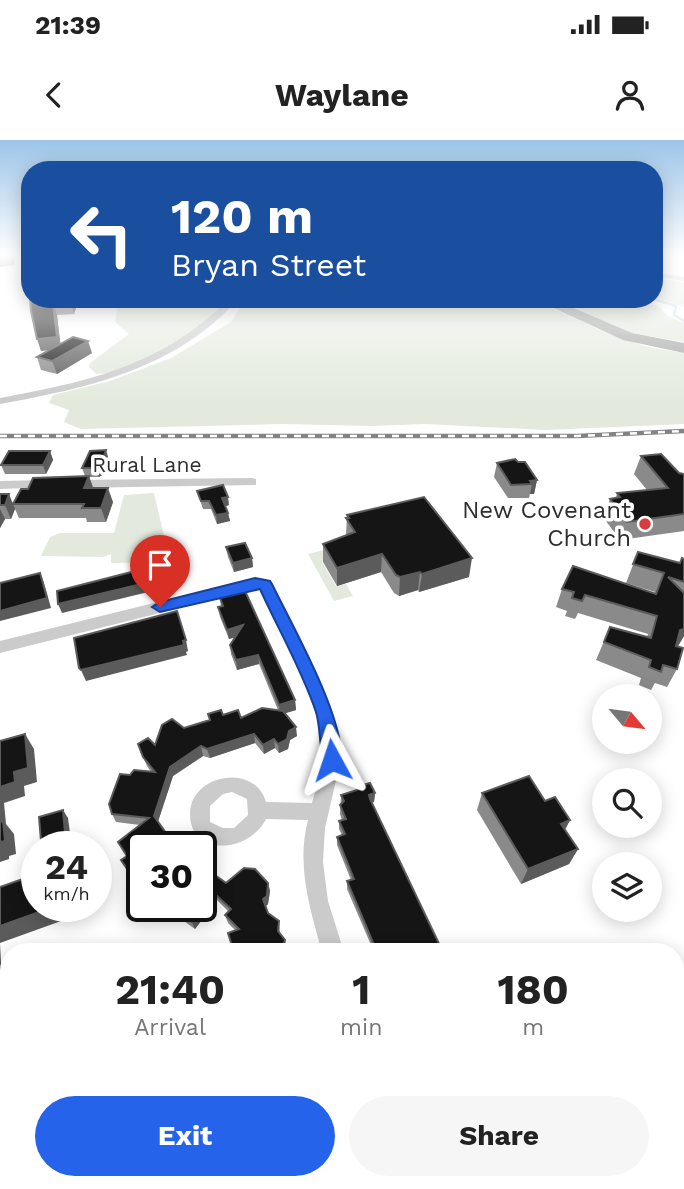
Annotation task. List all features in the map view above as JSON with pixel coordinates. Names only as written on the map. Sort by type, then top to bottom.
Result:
[{"type":"main road","points":[[562,308],[628,337],[684,348]]},
{"type":"street","points":[[0,401],[101,379],[160,357],[204,330],[225,308]]},
{"type":"street","name":"Rural Lane","points":[[0,485],[252,482]]},
{"type":"street","points":[[0,647],[240,587],[262,583],[267,586],[328,723],[332,760],[313,845],[314,881],[330,943]]},
{"type":"street","points":[[259,810],[319,812]]},
{"type":"shaded area","points":[[117,308],[219,308],[168,348],[130,367],[96,374],[89,367],[90,363],[129,334],[115,322]]},
{"type":"shaded area","points":[[240,308],[551,308],[614,336],[648,347],[684,353],[684,424],[546,430],[425,424],[81,429],[64,422],[69,410],[49,403],[53,395],[110,381],[171,358],[231,322]]},
{"type":"shaded area","points":[[575,308],[660,308],[668,316],[684,323],[684,342],[632,333]]},
{"type":"shaded area","points":[[154,493],[170,562],[111,563],[111,554],[103,557],[41,556],[50,537],[60,533],[114,533],[124,495]]},
{"type":"shaded area","points":[[324,550],[330,559],[322,562],[336,586],[346,584],[353,596],[334,601],[308,554]]},
{"type":"building","points":[[31,308],[53,308],[57,337],[37,339]]},
{"type":"building","points":[[73,337],[88,341],[52,361],[37,357]]},
{"type":"building","points":[[106,450],[101,464],[96,468],[82,468],[90,451]]},
{"type":"building","points":[[9,451],[50,451],[43,465],[1,465]]},
{"type":"building","points":[[661,454],[679,473],[684,474],[684,514],[627,522],[610,499],[620,497],[617,493],[668,488],[641,456]]},
{"type":"building","points":[[515,459],[525,462],[537,480],[530,481],[532,484],[511,485],[497,463]]},
{"type":"building","points":[[89,476],[84,488],[108,488],[101,508],[82,508],[84,504],[13,504],[21,489],[28,489],[33,478]]},
{"type":"building","points":[[223,485],[228,497],[222,498],[228,513],[216,515],[209,501],[201,501],[197,491]]},
{"type":"building","points":[[0,494],[9,494],[5,505],[0,505]]},
{"type":"building","points":[[424,497],[472,558],[422,574],[420,572],[400,577],[382,554],[337,568],[323,544],[355,532],[346,518],[349,518],[347,515]]},
{"type":"building","points":[[245,543],[252,558],[233,563],[226,547]]},
{"type":"building","points":[[638,552],[680,563],[682,558],[684,559],[684,582],[668,577],[684,593],[684,629],[680,630],[676,646],[683,648],[677,669],[663,665],[661,672],[649,667],[651,660],[604,642],[610,627],[651,638],[657,616],[585,595],[582,601],[572,598],[574,592],[562,589],[573,566],[656,594],[664,573],[633,564]]},
{"type":"building","points":[[171,564],[175,576],[58,604],[57,591]]},
{"type":"building","points":[[40,573],[47,598],[0,611],[0,583]]},
{"type":"building","points":[[245,591],[295,700],[279,705],[258,655],[236,660],[230,645],[243,625],[227,630],[218,607],[223,606],[220,598]]},
{"type":"building","points":[[177,611],[186,640],[183,641],[184,645],[81,670],[79,668],[74,638]]},
{"type":"building","points":[[262,708],[283,711],[296,727],[289,731],[287,739],[278,744],[274,739],[263,745],[254,734],[207,749],[201,746],[170,767],[154,816],[165,831],[132,831],[149,818],[112,814],[109,804],[120,774],[130,775],[134,770],[155,772],[143,757],[138,744],[148,738],[155,745],[162,725],[172,719],[184,728],[210,720],[208,714],[221,710],[223,715],[238,710],[241,718]]},
{"type":"building","points":[[25,734],[28,768],[14,772],[15,782],[0,787],[0,741]]},
{"type":"building","points":[[529,776],[545,801],[555,797],[570,820],[561,824],[578,849],[528,869],[482,793]]},
{"type":"building","points":[[361,780],[363,785],[370,783],[375,793],[369,795],[370,799],[439,943],[373,943],[347,881],[354,879],[337,837],[345,834],[339,821],[346,819],[340,805],[344,801],[341,795],[357,790]]},
{"type":"building","points":[[63,810],[65,831],[40,831],[39,817]]},
{"type":"building","points":[[3,821],[5,841],[0,842],[0,822]]},
{"type":"building","points":[[126,836],[126,854],[118,842]]},
{"type":"building","points":[[244,868],[255,869],[268,883],[267,896],[263,899],[268,913],[279,921],[278,931],[285,940],[284,943],[231,943],[228,933],[239,929],[225,915],[231,909],[217,896],[217,877],[226,883]]},
{"type":"building","points":[[21,880],[21,918],[0,926],[0,887]]},
{"type":"waterway","points":[[670,304],[676,306],[674,315],[684,321]]},
{"type":"railway","points":[[0,436],[577,436],[684,431]]},
{"type":"place","name":"New Covenant Church","points":[[645,524]]},
{"type":"route","points":[[160,607],[258,582],[265,584],[324,711],[331,736],[332,760]]}]
